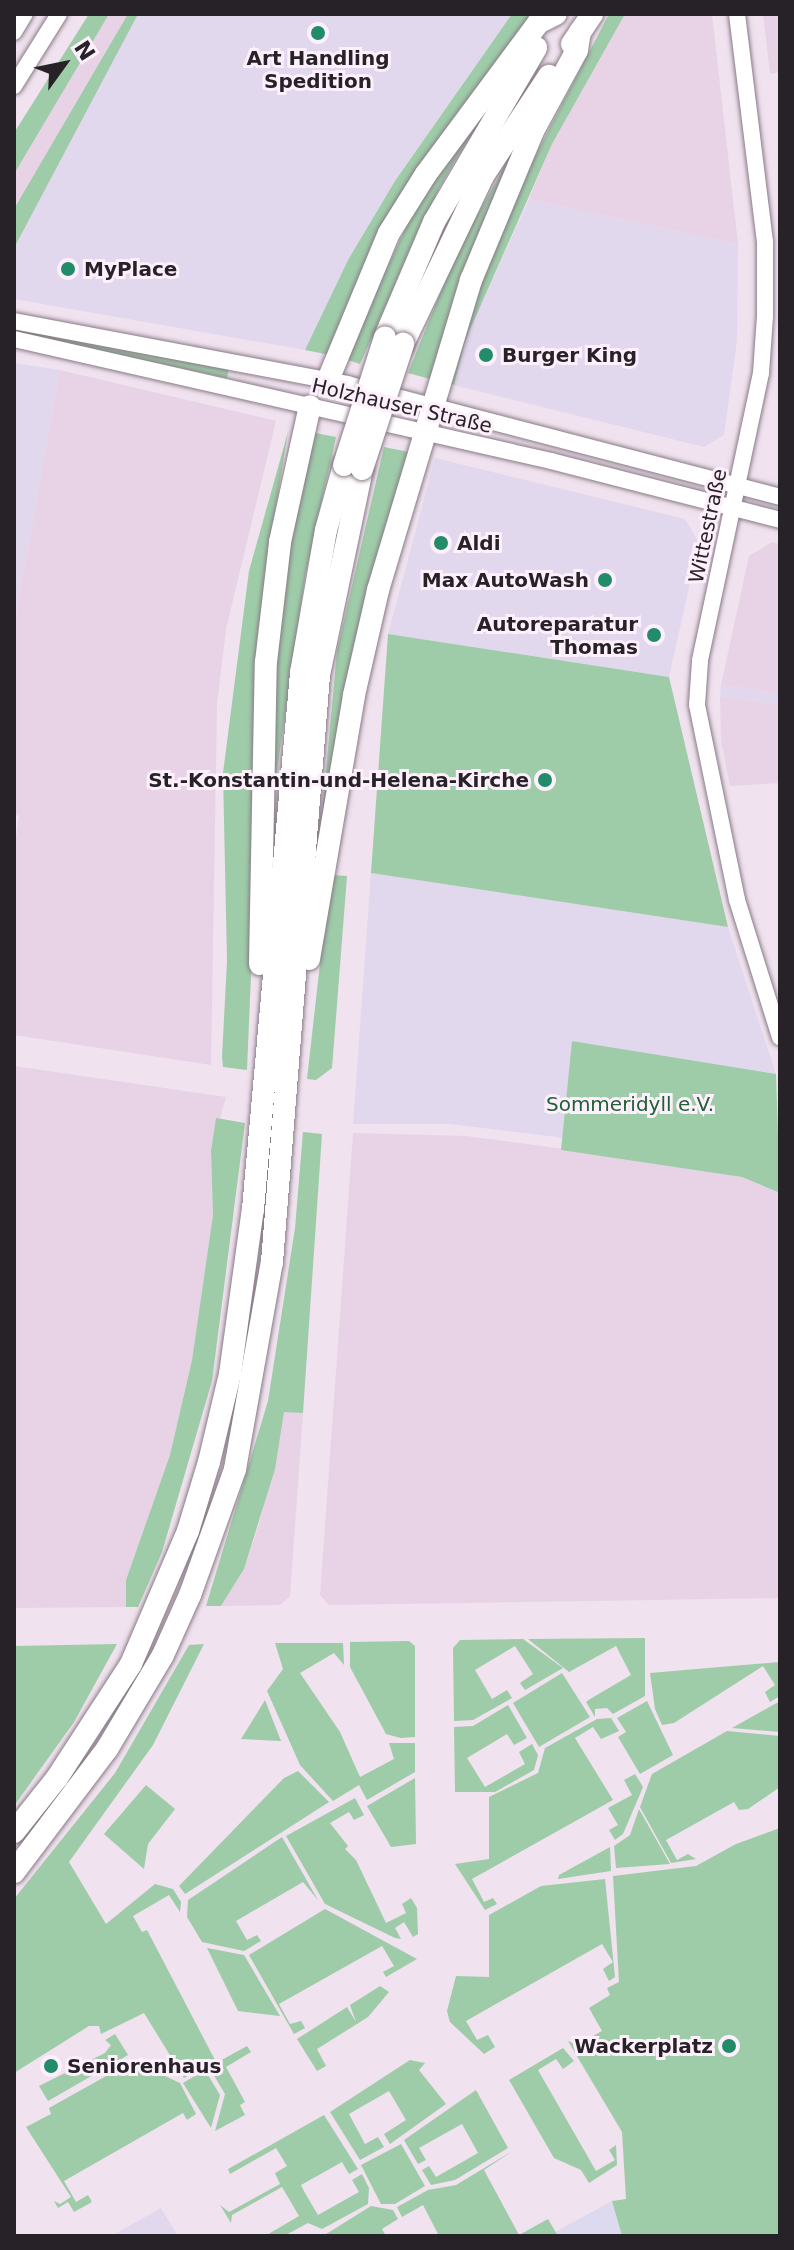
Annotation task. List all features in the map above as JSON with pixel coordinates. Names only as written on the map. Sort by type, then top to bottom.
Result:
[{"type":"highway","points":[[14,1832],[57,1778],[131,1664],[164,1594],[188,1531],[230,1374],[261,1129],[301,673],[326,530],[353,467],[434,222],[557,14]]},
{"type":"highway","points":[[328,380],[389,233],[426,174],[538,23],[557,14]]},
{"type":"highway","points":[[394,341],[483,176],[586,23]]},
{"type":"highway","points":[[296,997],[307,971],[330,822],[378,590],[471,280],[533,131],[577,50],[586,23]]},
{"type":"highway","points":[[268,1030],[260,1002],[266,662],[280,542],[310,406]]},
{"type":"highway","points":[[14,1872],[107,1749],[163,1655],[190,1595],[235,1469],[251,1402],[285,1140],[319,675],[353,467]]},
{"type":"main road","points":[[14,32],[25,14]]},
{"type":"main road","points":[[14,86],[59,14]]},
{"type":"main road","name":"Wittestraße","points":[[737,14],[765,256],[761,373],[700,661],[698,731],[748,943],[780,1037]]},
{"type":"main road","name":"Holzhauser Straße","points":[[14,321],[328,380],[434,404],[780,497]]},
{"type":"main road","name":"Holzhauser Straße","points":[[14,339],[427,432],[780,520]]},
{"type":"main road","points":[[310,406],[328,380]]},
{"type":"shaded area","points":[[89,14],[138,14],[14,248],[14,133]]},
{"type":"shaded area","points":[[138,14],[512,14],[395,181],[348,260],[305,350],[14,299],[14,248]]},
{"type":"shaded area","points":[[625,14],[712,14],[738,244],[529,199],[552,144]]},
{"type":"shaded area","points":[[763,14],[780,14],[780,72],[770,74]]},
{"type":"shaded area","points":[[529,199],[738,244],[737,341],[724,435],[704,447],[454,385],[465,341]]},
{"type":"shaded area","points":[[14,363],[60,370],[14,626]]},
{"type":"shaded area","points":[[60,370],[276,421],[226,629],[217,704],[211,1065],[14,1035],[14,851],[19,816],[14,814],[14,626]]},
{"type":"shaded area","points":[[435,458],[685,519],[699,543],[669,677],[388,634]]},
{"type":"shaded area","points":[[772,542],[780,544],[780,693],[721,685],[749,556]]},
{"type":"shaded area","points":[[721,685],[780,693],[780,705],[720,697]]},
{"type":"shaded area","points":[[720,697],[780,705],[780,783],[730,786],[721,741]]},
{"type":"shaded area","points":[[371,873],[728,927],[776,1074],[572,1041],[565,1138],[449,1124],[353,1124]]},
{"type":"shaded area","points":[[14,1066],[226,1097],[211,1151],[213,1215],[192,1360],[170,1455],[126,1580],[126,1607],[14,1608]]},
{"type":"shaded area","points":[[353,1133],[466,1136],[662,1162],[742,1177],[780,1193],[780,1598],[329,1605],[320,1595]]},
{"type":"shaded area","points":[[284,1411],[303,1413],[290,1596],[280,1605],[221,1606],[244,1569],[261,1518]]},
{"type":"shaded area","points":[[612,2201],[622,2236],[548,2236]]},
{"type":"shaded area","points":[[161,2208],[178,2236],[111,2236]]},
{"type":"green space","points":[[89,14],[109,14],[14,174],[14,133]]},
{"type":"green space","points":[[128,14],[138,14],[14,248],[14,209]]},
{"type":"green space","points":[[512,14],[537,14],[452,123],[330,355],[305,350],[348,260],[395,181]]},
{"type":"green space","points":[[609,14],[625,14],[552,144],[465,341],[454,385],[450,383],[478,286],[518,189]]},
{"type":"green space","points":[[481,116],[439,188],[360,364],[345,359],[419,199]]},
{"type":"green space","points":[[532,118],[434,380],[408,373],[457,251]]},
{"type":"green space","points":[[14,329],[229,368],[227,378],[14,332]]},
{"type":"green space","points":[[288,432],[269,549],[247,1070],[223,1067],[222,1057],[227,961],[223,773],[249,571]]},
{"type":"green space","points":[[310,432],[336,437],[305,577],[272,805],[274,667],[288,550]]},
{"type":"green space","points":[[384,447],[409,452],[321,825],[337,651]]},
{"type":"green space","points":[[388,634],[669,677],[728,927],[371,873]]},
{"type":"green space","points":[[330,875],[347,876],[332,1068],[316,1080],[307,1079]]},
{"type":"green space","name":"Sommeridyll e.V.","points":[[572,1041],[776,1074],[780,1193],[742,1177],[561,1150]]},
{"type":"green space","points":[[216,1118],[245,1123],[212,1381],[162,1552],[138,1607],[126,1607],[126,1580],[170,1455],[192,1360],[213,1215],[211,1151]]},
{"type":"green space","points":[[303,1132],[322,1134],[303,1413],[284,1412],[275,1469],[244,1569],[221,1606],[206,1606],[268,1401],[295,1228]]},
{"type":"green space","points":[[645,1638],[645,1696],[613,1714],[607,1708],[595,1709],[595,1717],[586,1702],[631,1675],[616,1646],[569,1672],[528,1639]]},
{"type":"green space","points":[[523,1639],[563,1668],[525,1690],[520,1683],[533,1674],[515,1646],[475,1670],[492,1699],[507,1690],[512,1698],[473,1720],[454,1721],[453,1648],[460,1640]]},
{"type":"green space","points":[[409,1641],[415,1646],[415,1737],[401,1738],[386,1734],[350,1667],[350,1642]]},
{"type":"green space","points":[[275,1643],[343,1643],[344,1665],[334,1653],[300,1673],[340,1732],[360,1777],[394,1759],[389,1743],[415,1743],[415,1772],[367,1800],[359,1785],[333,1801],[300,1765],[267,1691],[283,1669]]},
{"type":"green space","points":[[117,1644],[74,1722],[14,1806],[14,1646]]},
{"type":"green space","points":[[204,1644],[153,1745],[69,1862],[106,1924],[155,1884],[173,1889],[181,1902],[180,1912],[169,1895],[133,1916],[142,1932],[147,1930],[215,2060],[184,2078],[144,2013],[101,2034],[99,2026],[89,2026],[14,2073],[14,1899],[115,1773],[189,1645]]},
{"type":"green space","points":[[780,1662],[780,1696],[770,1702],[765,1692],[775,1685],[763,1666],[674,1723],[662,1725],[655,1709],[650,1673]]},
{"type":"green space","points":[[562,1673],[590,1717],[539,1747],[513,1703]]},
{"type":"green space","points":[[265,1700],[281,1741],[241,1739]]},
{"type":"green space","points":[[647,1701],[673,1755],[640,1774],[618,1737],[626,1732],[617,1718]]},
{"type":"green space","points":[[780,1701],[780,1732],[732,1728]]},
{"type":"green space","points":[[508,1705],[527,1738],[514,1745],[507,1734],[467,1758],[485,1787],[525,1764],[519,1752],[532,1744],[538,1755],[534,1770],[495,1792],[455,1792],[454,1727],[473,1726]]},
{"type":"green space","points":[[611,1718],[619,1731],[601,1739],[593,1727],[575,1738],[613,1800],[472,1879],[484,1902],[493,1898],[497,1904],[485,1910],[455,1864],[489,1859],[489,1797],[538,1773],[545,1748],[597,1719]]},
{"type":"green space","points":[[727,1731],[780,1736],[780,1787],[748,1809],[739,1810],[734,1802],[666,1840],[677,1860],[688,1854],[696,1859],[671,1863],[640,1807],[652,1774]]},
{"type":"green space","points":[[298,1771],[329,1802],[185,1894],[179,1886],[284,1778]]},
{"type":"green space","points":[[635,1774],[643,1787],[623,1834],[615,1840],[609,1830],[618,1825],[608,1808],[632,1795],[624,1780]]},
{"type":"green space","points":[[415,1778],[416,1844],[391,1847],[367,1806]]},
{"type":"green space","points":[[146,1785],[175,1809],[148,1844],[144,1869],[104,1834]]},
{"type":"green space","points":[[355,1798],[364,1815],[354,1820],[349,1812],[330,1823],[348,1846],[345,1849],[356,1860],[386,1923],[406,1913],[402,1904],[411,1898],[417,1908],[418,1934],[413,1937],[404,1922],[395,1928],[401,1939],[395,1938],[325,1904],[286,1836]]},
{"type":"green space","points":[[639,1809],[670,1864],[616,1868],[614,1846],[630,1835]]},
{"type":"green space","points":[[780,1828],[780,2236],[622,2236],[612,2201],[626,2199],[622,2132],[568,2041],[577,2045],[602,2031],[589,2008],[610,1995],[607,1988],[619,1982],[613,1876],[696,1866],[736,1844]]},
{"type":"green space","points":[[282,1837],[318,1900],[303,1882],[236,1921],[247,1940],[257,1935],[261,1941],[244,1951],[202,1942],[187,1917],[188,1900]]},
{"type":"green space","points":[[610,1847],[611,1871],[558,1879],[559,1875]]},
{"type":"green space","points":[[605,1879],[615,1977],[609,1981],[603,1969],[613,1962],[602,1944],[466,2021],[477,2040],[488,2035],[495,2047],[484,2054],[450,2022],[447,2011],[456,1976],[489,1977],[489,1915],[541,1886]]},
{"type":"green space","points":[[325,1909],[417,1959],[386,1977],[383,1972],[394,1966],[382,1946],[279,2004],[290,2024],[301,2021],[305,2028],[294,2034],[249,1955]]},
{"type":"green space","points":[[207,1948],[244,1955],[280,2016],[238,2011]]},
{"type":"green space","points":[[380,1986],[389,1992],[368,2017],[317,2049],[326,2066],[317,2071],[297,2039],[347,2007],[356,2022],[350,2005]]},
{"type":"green space","points":[[115,2034],[128,2055],[48,2101],[39,2086],[105,2053],[111,2045],[105,2040]]},
{"type":"green space","points":[[247,2046],[251,2052],[226,2067],[245,2102],[240,2105],[245,2115],[215,2131],[225,2094],[209,2067]]},
{"type":"green space","points":[[563,2048],[574,2061],[563,2069],[556,2059],[538,2070],[596,2171],[615,2160],[609,2150],[616,2145],[617,2165],[589,2183],[581,2170],[554,2158],[509,2080]]},
{"type":"green space","points":[[410,2060],[425,2063],[419,2070],[446,2104],[390,2144],[384,2134],[406,2120],[389,2091],[349,2114],[365,2144],[378,2137],[384,2147],[360,2160],[330,2112]]},
{"type":"green space","points":[[133,2061],[180,2083],[196,2114],[187,2120],[183,2113],[64,2181],[76,2202],[88,2195],[92,2202],[74,2212],[68,2202],[58,2208],[54,2201],[60,2204],[71,2197],[26,2127],[51,2114],[49,2108]]},
{"type":"green space","points":[[205,2070],[220,2095],[211,2128],[183,2083]]},
{"type":"green space","points":[[476,2090],[508,2148],[455,2180],[431,2185],[422,2170],[429,2166],[436,2177],[478,2153],[462,2124],[419,2148],[426,2160],[418,2164],[404,2140]]},
{"type":"green space","points":[[324,2115],[358,2169],[349,2174],[342,2162],[301,2185],[318,2215],[359,2192],[352,2180],[362,2174],[369,2188],[368,2204],[322,2229],[308,2223],[284,2236],[265,2236],[299,2216],[282,2187],[232,2215],[231,2223],[220,2205],[229,2212],[280,2184],[275,2173],[287,2166],[276,2148],[230,2174],[228,2169]]},
{"type":"green space","points":[[401,2144],[425,2186],[395,2204],[381,2204],[361,2165]]},
{"type":"green space","points":[[511,2152],[484,2170],[519,2235],[548,2219],[558,2236],[439,2236],[423,2205],[402,2217],[397,2207],[428,2190],[456,2185]]},
{"type":"green space","points":[[371,2206],[393,2210],[398,2219],[382,2229],[386,2236],[323,2236]]},
{"type":"place","name":"Art Handling Spedition","points":[[318,33]]},
{"type":"place","name":"MyPlace","points":[[68,269]]},
{"type":"place","name":"Burger King","points":[[486,355]]},
{"type":"place","name":"Aldi","points":[[441,543]]},
{"type":"place","name":"Max AutoWash","points":[[605,580]]},
{"type":"place","name":"Autoreparatur Thomas","points":[[654,635]]},
{"type":"place","name":"St.-Konstantin-und-Helena-Kirche","points":[[545,780]]},
{"type":"place","name":"Wackerplatz","points":[[729,2046]]},
{"type":"place","name":"Seniorenhaus","points":[[51,2066]]}]
